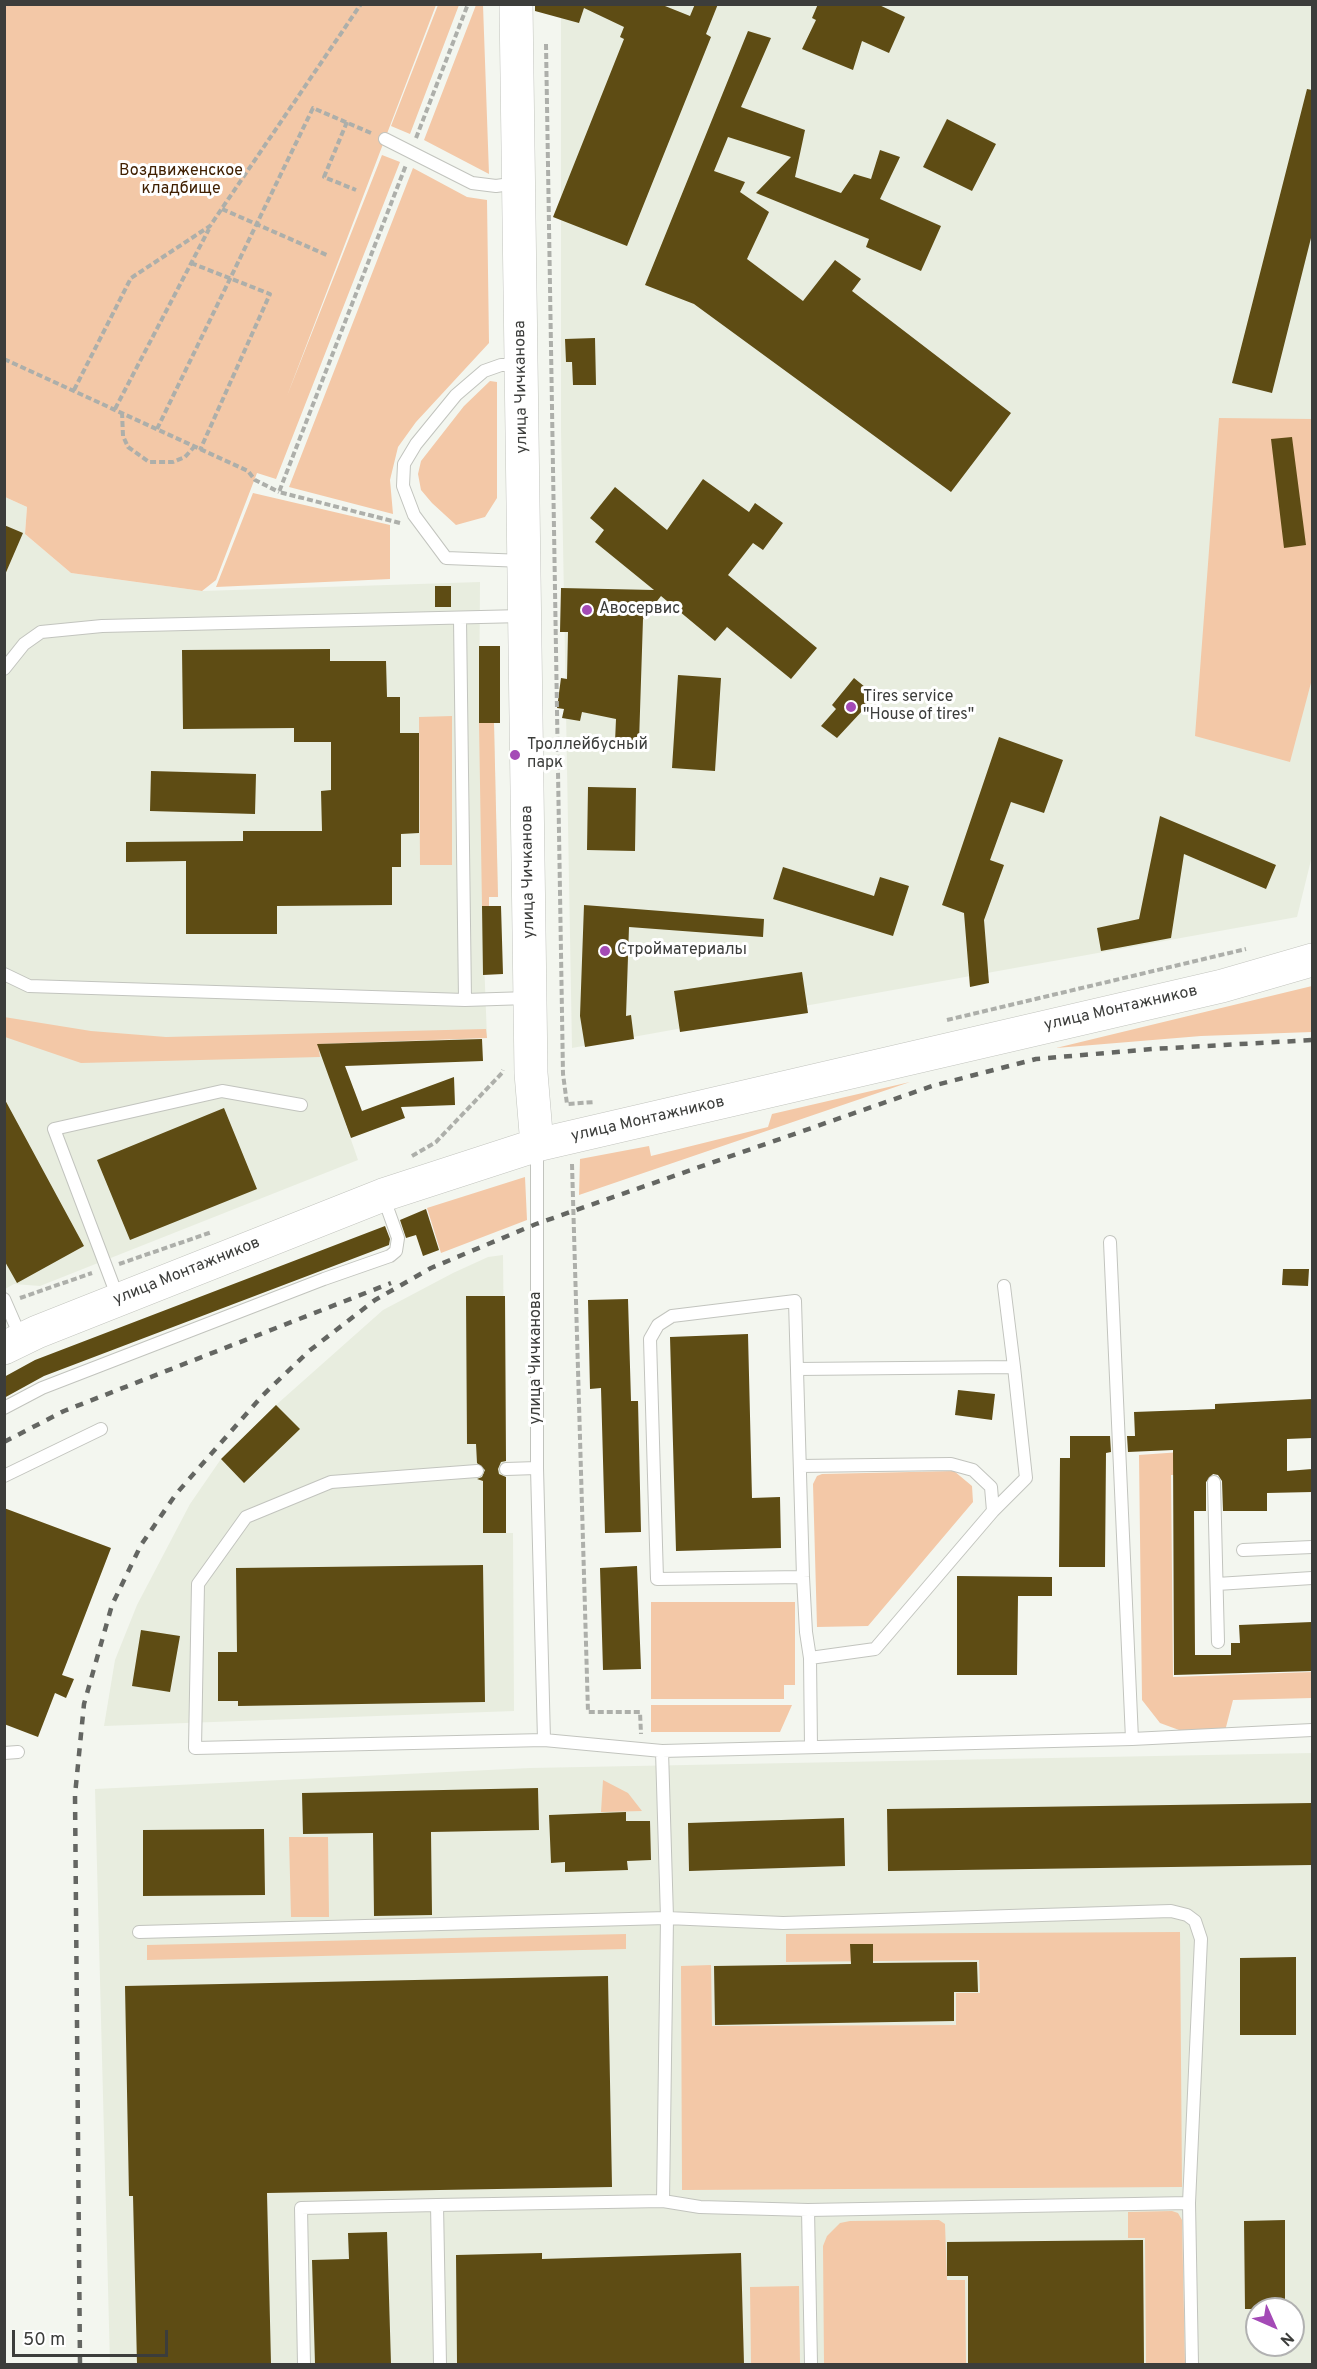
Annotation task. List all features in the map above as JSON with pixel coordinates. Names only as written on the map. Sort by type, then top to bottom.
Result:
[{"type":"main road","name":"улица Чичканова","points":[[516,4],[524,616],[532,997],[531,1072],[537,1145]]},
{"type":"main road","name":"улица Монтажников","points":[[13,1344],[119,1299],[383,1195],[537,1145],[1222,986],[1312,960]]},
{"type":"lane","points":[[386,139],[472,183],[496,186],[519,183]]},
{"type":"lane","points":[[522,365],[501,365],[484,371],[456,395],[416,444],[404,464],[403,486],[414,515],[446,558],[525,561]]},
{"type":"lane","points":[[4,669],[18,650],[41,632],[102,626],[524,616]]},
{"type":"lane","points":[[460,619],[465,1000]]},
{"type":"lane","points":[[4,974],[29,986],[465,1000],[532,997]]},
{"type":"lane","points":[[119,1299],[54,1129],[222,1091],[301,1105]]},
{"type":"lane","name":"улица Чичканова","points":[[537,1145],[537,1468],[544,1740]]},
{"type":"lane","points":[[4,1408],[42,1388],[324,1279],[390,1256],[396,1251],[398,1238],[383,1195]]},
{"type":"lane","points":[[1110,1242],[1132,1739]]},
{"type":"lane","points":[[810,1658],[875,1649],[993,1511],[1026,1478],[1004,1286]]},
{"type":"lane","points":[[5,1301],[13,1344]]},
{"type":"lane","points":[[803,1577],[657,1579],[650,1339],[658,1325],[672,1317],[795,1301],[803,1577],[810,1658],[811,1747]]},
{"type":"lane","points":[[797,1369],[1014,1367]]},
{"type":"lane","points":[[4,1476],[101,1429]]},
{"type":"lane","points":[[800,1466],[951,1464],[973,1470],[983,1477],[991,1487],[993,1511]]},
{"type":"lane","points":[[506,1468],[537,1468]]},
{"type":"lane","points":[[477,1471],[331,1482],[246,1516],[198,1584],[195,1749],[544,1740],[662,1751],[1132,1739],[1312,1730]]},
{"type":"lane","points":[[1214,1482],[1218,1642]]},
{"type":"lane","points":[[1243,1550],[1312,1547]]},
{"type":"lane","points":[[1217,1584],[1312,1578]]},
{"type":"lane","points":[[662,1751],[667,1918],[663,2201]]},
{"type":"lane","points":[[4,1753],[18,1752]]},
{"type":"lane","points":[[139,1932],[667,1918],[783,1923],[1171,1911],[1186,1915],[1195,1921],[1201,1939],[1189,2203],[1192,2364]]},
{"type":"lane","points":[[304,2364],[301,2208],[663,2201],[700,2207],[808,2210],[1189,2203]]},
{"type":"lane","points":[[437,2205],[440,2364]]},
{"type":"lane","points":[[808,2210],[811,2364]]},
{"type":"path","points":[[115,409],[210,226],[362,4]]},
{"type":"path","points":[[279,492],[468,4]]},
{"type":"path","points":[[545,40],[563,1074],[572,1138],[588,1713],[640,1712],[642,1749]]},
{"type":"path","points":[[157,429],[313,108],[386,139]]},
{"type":"path","points":[[346,122],[324,177],[356,190]]},
{"type":"path","points":[[222,209],[329,256]]},
{"type":"path","points":[[74,390],[131,278],[210,226]]},
{"type":"path","points":[[191,263],[270,294],[200,450]]},
{"type":"path","points":[[4,359],[248,471],[255,480],[279,492],[425,530]]},
{"type":"path","points":[[122,412],[123,436],[128,447],[143,459],[161,464],[173,462],[194,447]]},
{"type":"path","points":[[943,1021],[1258,946]]},
{"type":"path","points":[[406,1160],[436,1142],[502,1073],[504,1063]]},
{"type":"path","points":[[567,1104],[599,1102]]},
{"type":"path","points":[[5,1301],[219,1230]]},
{"type":"shaded area","points":[[561,5],[1312,5],[1312,856],[1297,917],[572,1048],[561,431]]},
{"type":"shaded area","points":[[5,497],[27,507],[25,534],[71,573],[202,591],[480,582],[479,723],[494,723],[498,897],[489,897],[489,906],[482,907],[487,1038],[318,1044],[358,1160],[40,1286],[14,1284],[5,1289]]},
{"type":"shaded area","points":[[503,1255],[506,1533],[513,1533],[514,1711],[104,1726],[115,1660],[137,1605],[190,1504],[221,1459],[276,1405],[383,1310],[453,1273],[488,1257]]},
{"type":"shaded area","points":[[1312,1753],[1312,2364],[110,2364],[95,1789],[530,1768]]},
{"type":"green space","name":"Воздвиженское кладбище","points":[[5,5],[436,5],[287,396],[382,155],[400,162],[276,479],[257,473],[216,580],[202,591],[71,573],[25,534],[27,507],[5,497]]},
{"type":"green space","points":[[438,5],[459,5],[410,134],[391,126]]},
{"type":"green space","points":[[476,5],[483,5],[489,174],[424,140]]},
{"type":"green space","points":[[413,168],[467,197],[487,200],[489,343],[416,422],[398,447],[390,480],[393,514],[289,487]]},
{"type":"green space","points":[[490,381],[497,382],[497,498],[485,517],[456,525],[421,490],[418,474],[421,461],[464,406]]},
{"type":"green space","points":[[1219,418],[1312,419],[1312,679],[1290,762],[1195,736]]},
{"type":"green space","points":[[253,493],[390,525],[390,579],[216,587]]},
{"type":"green space","points":[[452,716],[452,865],[420,865],[419,717]]},
{"type":"green space","points":[[479,723],[494,723],[498,897],[489,897],[489,906],[482,906]]},
{"type":"green space","points":[[1312,986],[1312,1032],[1201,1036],[1056,1048]]},
{"type":"green space","points":[[4,1017],[91,1031],[166,1037],[486,1029],[487,1038],[318,1044],[320,1057],[81,1063],[5,1037]]},
{"type":"green space","points":[[910,1082],[579,1195],[580,1159],[649,1146],[651,1156],[768,1127],[772,1114]]},
{"type":"green space","points":[[525,1177],[527,1220],[441,1253],[427,1208]]},
{"type":"green space","points":[[1223,1449],[1224,1473],[1171,1475],[1173,1677],[1312,1672],[1312,1698],[1233,1700],[1225,1731],[1179,1730],[1160,1723],[1142,1700],[1139,1455]]},
{"type":"green space","points":[[954,1471],[972,1486],[973,1502],[868,1626],[817,1627],[813,1484],[817,1476],[822,1474]]},
{"type":"green space","points":[[651,1602],[795,1602],[795,1685],[784,1685],[784,1699],[651,1699]]},
{"type":"green space","points":[[651,1705],[792,1705],[780,1732],[651,1732]]},
{"type":"green space","points":[[603,1780],[628,1793],[642,1811],[601,1812]]},
{"type":"green space","points":[[289,1837],[328,1837],[329,1917],[291,1917]]},
{"type":"green space","points":[[1180,1932],[1182,2187],[682,2190],[681,1966],[711,1965],[712,2026],[956,2025],[956,1993],[980,1993],[979,1960],[786,1962],[786,1934]]},
{"type":"green space","points":[[626,1934],[626,1949],[147,1960],[147,1945]]},
{"type":"green space","points":[[1172,2211],[1178,2213],[1182,2220],[1185,2364],[1146,2364],[1145,2238],[1128,2238],[1128,2212]]},
{"type":"green space","points":[[939,2220],[945,2224],[947,2280],[965,2280],[966,2364],[824,2364],[823,2246],[827,2236],[840,2223],[850,2221]]},
{"type":"green space","points":[[799,2286],[800,2364],[751,2364],[750,2287]]},
{"type":"building","points":[[535,4],[660,4],[690,16],[695,4],[718,4],[706,34],[711,37],[627,246],[553,217],[624,39],[620,37],[624,27],[584,8],[579,23],[535,11]]},
{"type":"building","points":[[818,4],[877,4],[905,17],[889,53],[862,41],[853,70],[802,49],[816,20],[812,18]]},
{"type":"building","points":[[748,31],[771,38],[741,107],[805,130],[795,177],[841,193],[854,174],[871,179],[880,150],[900,157],[880,199],[941,226],[921,271],[866,247],[869,239],[756,193],[791,157],[728,137],[714,171],[745,182],[740,192],[769,212],[747,259],[803,301],[835,260],[861,279],[852,291],[1011,413],[951,492],[694,304],[645,285]]},
{"type":"building","points":[[1307,89],[1312,90],[1312,234],[1272,393],[1232,383]]},
{"type":"building","points":[[947,119],[996,144],[972,191],[923,167]]},
{"type":"building","points":[[595,338],[596,385],[573,385],[572,362],[566,362],[565,339]]},
{"type":"building","points":[[1292,437],[1306,545],[1284,548],[1271,439]]},
{"type":"building","points":[[703,479],[749,512],[755,503],[783,523],[763,550],[753,543],[728,575],[817,648],[791,679],[727,627],[715,641],[661,596],[643,619],[639,742],[615,742],[616,719],[582,712],[580,721],[562,718],[564,709],[557,708],[561,678],[567,679],[568,632],[560,632],[561,588],[654,590],[595,542],[604,530],[590,518],[615,487],[667,530]]},
{"type":"building","points":[[4,525],[23,533],[4,577]]},
{"type":"building","points":[[435,586],[451,586],[451,607],[435,607]]},
{"type":"building","points":[[479,646],[500,646],[500,723],[479,723]]},
{"type":"building","points":[[330,649],[330,661],[386,661],[387,697],[400,697],[400,733],[419,733],[419,833],[401,834],[401,867],[392,867],[392,905],[277,906],[277,934],[186,934],[186,861],[126,862],[126,842],[243,841],[243,831],[322,831],[321,791],[331,790],[331,742],[294,742],[294,728],[183,729],[182,650]]},
{"type":"building","points":[[678,675],[721,678],[715,771],[672,768]]},
{"type":"building","name":"Tires service \"House of tires\"","points":[[854,678],[876,696],[837,738],[821,726],[836,709],[832,705]]},
{"type":"building","points":[[999,737],[1063,760],[1044,813],[1011,802],[990,860],[1004,865],[984,920],[989,983],[970,987],[964,913],[942,905]]},
{"type":"building","points":[[151,771],[256,774],[255,814],[150,811]]},
{"type":"building","points":[[588,787],[636,788],[635,851],[587,850]]},
{"type":"building","points":[[1160,816],[1276,865],[1266,889],[1184,854],[1171,938],[1101,951],[1097,928],[1139,919]]},
{"type":"building","points":[[783,867],[874,896],[880,877],[909,886],[893,936],[773,899]]},
{"type":"building","points":[[584,905],[764,919],[763,937],[629,927],[626,1016],[631,1015],[634,1039],[585,1047],[580,1016]]},
{"type":"building","points":[[482,906],[501,906],[503,974],[483,975]]},
{"type":"building","points":[[802,972],[808,1013],[680,1032],[674,991]]},
{"type":"building","points":[[482,1039],[483,1061],[345,1066],[362,1111],[454,1077],[455,1105],[401,1107],[405,1118],[351,1138],[317,1044]]},
{"type":"building","points":[[4,1098],[84,1246],[17,1283],[4,1260]]},
{"type":"building","points":[[224,1108],[257,1189],[130,1240],[97,1160]]},
{"type":"building","points":[[426,1209],[439,1250],[423,1256],[416,1235],[406,1238],[400,1220]]},
{"type":"building","points":[[385,1226],[390,1239],[389,1245],[44,1376],[4,1398],[4,1377],[35,1360]]},
{"type":"building","points":[[1283,1269],[1309,1269],[1308,1286],[1282,1285]]},
{"type":"building","points":[[466,1296],[505,1296],[506,1461],[501,1462],[498,1469],[499,1474],[506,1477],[506,1533],[483,1533],[483,1481],[477,1479],[482,1477],[485,1470],[477,1463],[476,1444],[467,1444]]},
{"type":"building","points":[[628,1299],[631,1401],[638,1401],[641,1532],[605,1533],[601,1388],[590,1389],[588,1300]]},
{"type":"building","points":[[748,1334],[752,1498],[780,1497],[781,1548],[676,1551],[670,1337]]},
{"type":"building","points":[[958,1390],[995,1394],[992,1420],[955,1415]]},
{"type":"building","points":[[1312,1399],[1312,1438],[1287,1439],[1287,1471],[1312,1469],[1312,1492],[1267,1493],[1267,1511],[1223,1511],[1222,1481],[1218,1475],[1213,1474],[1206,1482],[1206,1511],[1194,1511],[1195,1655],[1231,1655],[1231,1643],[1240,1643],[1239,1625],[1312,1622],[1312,1671],[1174,1675],[1173,1450],[1128,1452],[1127,1436],[1135,1436],[1134,1412],[1215,1409],[1215,1404]]},
{"type":"building","points":[[276,1405],[300,1429],[244,1483],[221,1459]]},
{"type":"building","points":[[1070,1436],[1110,1436],[1111,1452],[1106,1453],[1105,1567],[1059,1567],[1060,1458],[1070,1458]]},
{"type":"building","points":[[4,1508],[111,1548],[62,1675],[74,1679],[66,1698],[55,1693],[38,1737],[4,1724]]},
{"type":"building","points":[[483,1565],[485,1702],[238,1706],[238,1701],[218,1701],[218,1652],[237,1652],[236,1568]]},
{"type":"building","points":[[637,1566],[641,1669],[603,1670],[600,1568]]},
{"type":"building","points":[[957,1576],[1052,1577],[1052,1596],[1018,1596],[1017,1675],[957,1675]]},
{"type":"building","points":[[141,1630],[180,1636],[170,1692],[132,1686]]},
{"type":"building","points":[[538,1788],[539,1830],[431,1832],[432,1915],[374,1916],[373,1833],[303,1834],[302,1793]]},
{"type":"building","points":[[1312,1803],[1312,1865],[888,1871],[887,1809]]},
{"type":"building","points":[[626,1812],[626,1821],[650,1821],[651,1860],[627,1861],[628,1870],[565,1872],[565,1862],[551,1863],[549,1815]]},
{"type":"building","points":[[844,1818],[845,1866],[689,1871],[688,1823]]},
{"type":"building","points":[[264,1829],[265,1895],[143,1896],[143,1830]]},
{"type":"building","points":[[850,1944],[873,1944],[873,1963],[977,1962],[978,1992],[954,1992],[954,2021],[715,2025],[714,1966],[851,1964]]},
{"type":"building","points":[[1296,1957],[1296,2035],[1240,2035],[1240,1958]]},
{"type":"building","points":[[608,1976],[612,2187],[267,2193],[271,2364],[137,2364],[133,2196],[129,2196],[125,1986]]},
{"type":"building","points":[[1285,2220],[1285,2297],[1245,2297],[1245,2309],[1244,2221]]},
{"type":"building","points":[[387,2232],[391,2364],[315,2364],[312,2260],[349,2259],[348,2233]]},
{"type":"building","points":[[1143,2240],[1144,2364],[968,2364],[968,2276],[947,2276],[947,2242]]},
{"type":"building","points":[[542,2253],[542,2259],[741,2253],[744,2364],[457,2364],[456,2255]]},
{"type":"railway","points":[[80,2364],[75,1795],[84,1704],[112,1605],[141,1545],[176,1494],[262,1396],[309,1351],[375,1300],[431,1268],[536,1224],[932,1086],[1036,1059],[1153,1049],[1312,1040]]},
{"type":"railway","points":[[4,1442],[64,1411],[391,1283]]},
{"type":"place","name":"Авосервис","points":[[587,610]]},
{"type":"place","name":"Tires service \"House of tires\"","points":[[851,707]]},
{"type":"place","name":"Троллейбусный парк","points":[[515,755]]},
{"type":"place","name":"Стройматериалы","points":[[605,951]]}]
